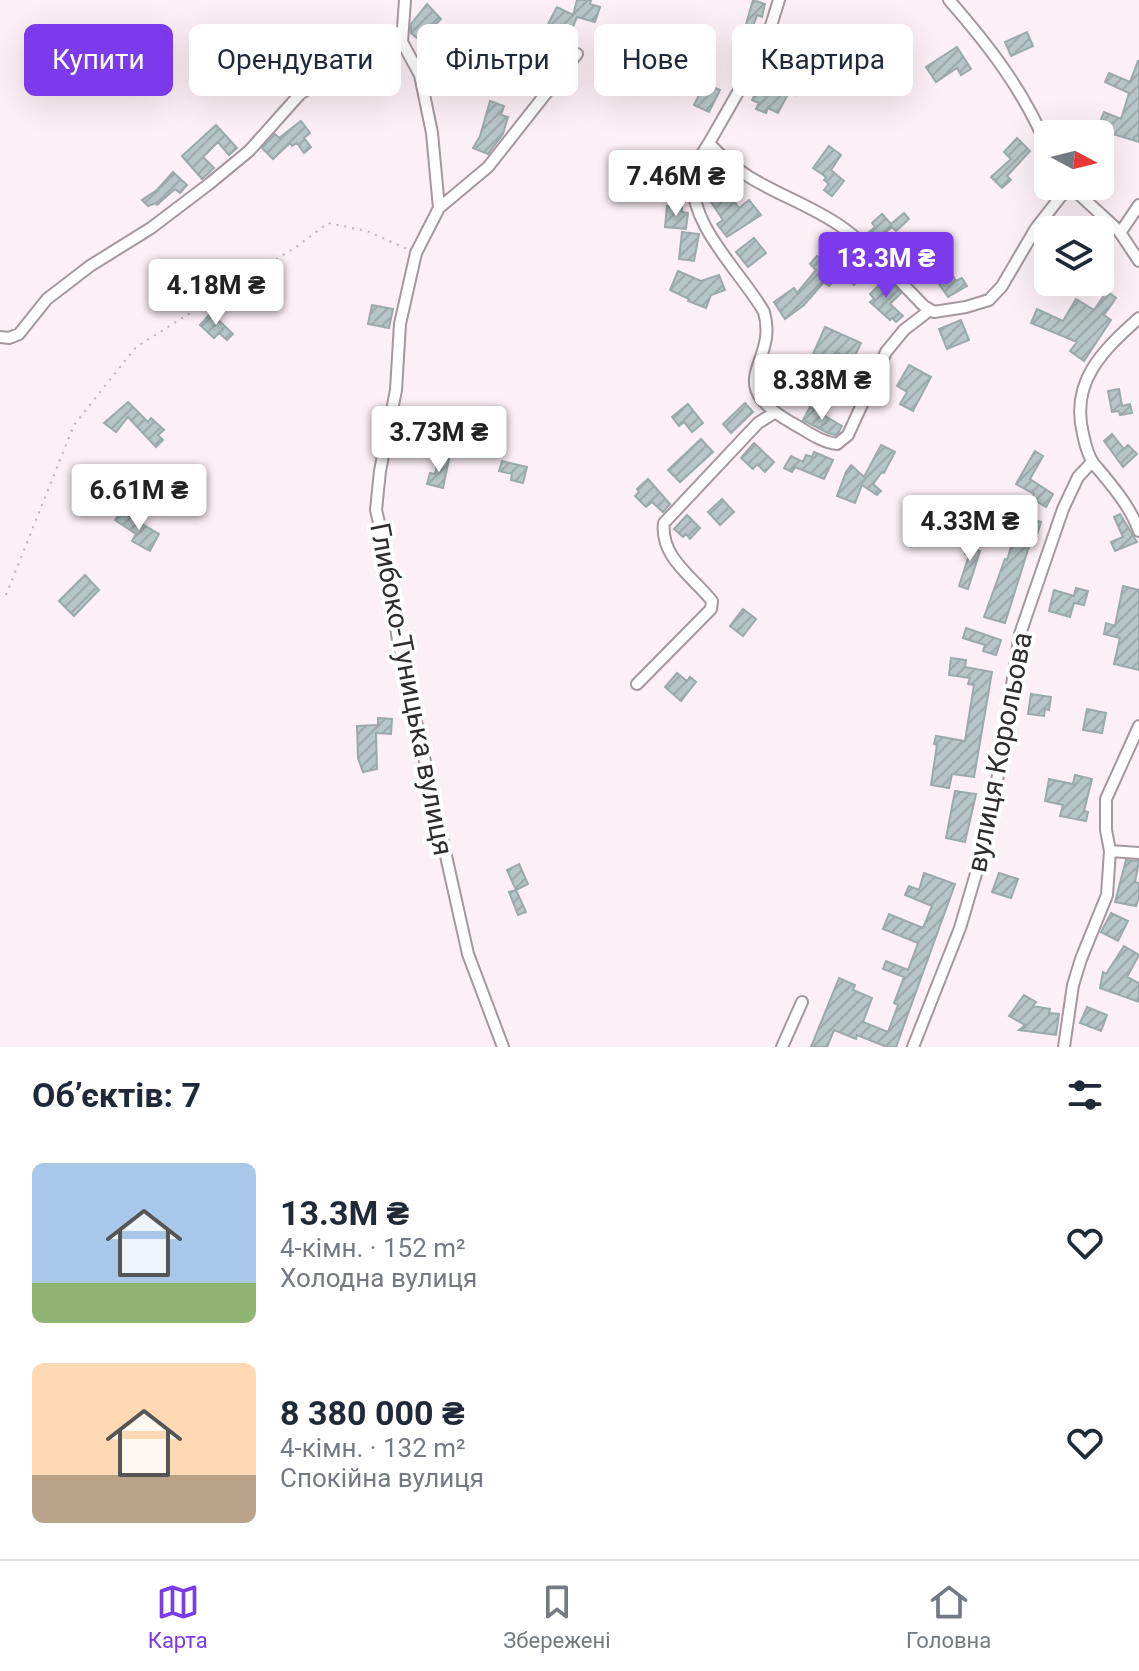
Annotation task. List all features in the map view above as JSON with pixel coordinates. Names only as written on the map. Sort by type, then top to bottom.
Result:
[{"type":"street","points":[[405,0],[402,42],[420,75],[432,133],[439,208]]},
{"type":"street","points":[[779,0],[765,45],[693,176],[701,218],[764,312],[768,325],[754,385],[762,403],[825,442],[837,444],[848,435],[886,352],[904,330],[930,310]]},
{"type":"street","points":[[949,0],[1001,61],[1035,120]]},
{"type":"street","points":[[0,337],[19,334],[47,299],[209,184],[249,151],[300,94],[358,55],[402,42]]},
{"type":"street","points":[[439,208],[488,167],[544,96]]},
{"type":"street","points":[[709,143],[728,164],[763,186],[836,223],[864,244],[934,312],[989,300],[1002,286],[1036,228],[1058,200]]},
{"type":"street","points":[[1084,200],[1120,233],[1139,261]]},
{"type":"street","points":[[1120,233],[1139,205]]},
{"type":"street","name":"Глибоко-Туницька вулиця","points":[[439,208],[416,253],[400,324],[396,390],[380,471],[376,510],[386,552],[398,641],[468,954],[503,1047]]},
{"type":"street","points":[[1139,318],[1101,357],[1086,379],[1079,398],[1078,414],[1092,462],[1123,501],[1139,531]]},
{"type":"street","points":[[637,684],[711,609],[712,601],[672,557],[662,539],[664,523],[758,423],[774,413]]},
{"type":"street","name":"вулиця Корольова","points":[[913,1047],[960,928],[990,826],[1020,634],[1063,509],[1078,477],[1092,462]]},
{"type":"street","points":[[1064,1047],[1073,985],[1107,895],[1110,851],[1106,799],[1139,726]]},
{"type":"street","points":[[1110,851],[1139,853]]},
{"type":"street","points":[[782,1047],[802,1002]]},
{"type":"path","points":[[6,595],[74,425],[136,347],[296,247],[328,223],[367,231],[416,253]]},
{"type":"building","points":[[577,0],[591,0],[590,4],[600,7],[595,22],[577,17],[574,24],[548,24],[557,7],[573,15]]},
{"type":"building","points":[[753,0],[765,4],[762,17],[757,15],[754,24],[746,24]]},
{"type":"building","points":[[427,4],[441,19],[436,24],[417,24],[417,38],[411,33],[411,24]]},
{"type":"building","points":[[1027,32],[1033,46],[1011,56],[1005,42]]},
{"type":"building","points":[[957,47],[971,69],[961,75],[957,68],[936,82],[926,67]]},
{"type":"building","points":[[1139,61],[1139,142],[1114,134],[1114,120],[1101,120],[1104,112],[1121,119],[1129,93],[1105,82],[1109,73],[1130,82]]},
{"type":"building","points":[[716,88],[720,90],[709,112],[694,105],[698,96],[716,96]]},
{"type":"building","points":[[754,96],[787,96],[778,113],[768,108],[766,113],[756,109],[759,103],[752,100]]},
{"type":"building","points":[[490,101],[504,106],[501,115],[508,117],[503,134],[488,154],[473,148],[480,136]]},
{"type":"building","points":[[301,121],[310,133],[304,138],[311,147],[304,153],[297,143],[292,146],[290,143],[273,159],[262,148],[275,134],[279,138]]},
{"type":"building","points":[[216,125],[237,148],[229,155],[218,142],[203,157],[214,168],[202,179],[182,156]]},
{"type":"building","points":[[1017,138],[1030,151],[1007,176],[1011,180],[1002,188],[991,177],[1011,159],[1004,152]]},
{"type":"building","points":[[829,146],[841,155],[831,170],[844,181],[832,196],[824,190],[829,184],[824,180],[826,177],[813,168]]},
{"type":"building","points":[[173,172],[187,185],[180,193],[175,189],[157,205],[148,206],[142,200],[157,190]]},
{"type":"building","points":[[727,177],[733,185],[726,190],[739,208],[749,200],[761,215],[727,237],[717,224],[723,220],[705,193]]},
{"type":"building","points":[[667,206],[682,207],[682,212],[688,213],[686,229],[665,227]]},
{"type":"building","points":[[904,213],[909,219],[896,231],[892,227],[877,240],[869,232],[875,227],[872,223],[882,214],[891,224]]},
{"type":"building","points":[[682,232],[699,234],[694,261],[679,259]]},
{"type":"building","points":[[754,238],[766,253],[748,267],[736,252]]},
{"type":"building","points":[[817,256],[839,275],[829,286],[824,282],[804,305],[785,319],[774,302],[794,288],[797,293],[816,270],[810,264]]},
{"type":"building","points":[[856,256],[870,267],[854,285],[840,272]]},
{"type":"building","points":[[678,271],[701,281],[719,275],[725,290],[711,295],[706,308],[688,301],[670,290]]},
{"type":"building","points":[[951,273],[956,281],[962,278],[967,286],[948,297],[937,281]]},
{"type":"building","points":[[886,278],[901,293],[890,304],[903,316],[896,322],[870,302],[874,299],[870,294]]},
{"type":"building","points":[[1104,296],[1116,298],[1104,315],[1111,320],[1084,361],[1070,351],[1077,342],[1031,323],[1037,309],[1063,321],[1076,299],[1094,310]]},
{"type":"building","points":[[372,305],[393,309],[389,328],[368,324]]},
{"type":"building","points":[[211,313],[233,334],[227,340],[219,333],[214,338],[200,325]]},
{"type":"building","points":[[961,320],[969,340],[947,349],[939,329]]},
{"type":"building","points":[[825,327],[861,343],[853,360],[836,352],[815,400],[803,395],[819,360],[812,356]]},
{"type":"building","points":[[909,365],[931,377],[913,411],[900,404],[907,392],[897,386]]},
{"type":"building","points":[[1119,389],[1122,406],[1130,404],[1132,413],[1120,415],[1119,411],[1112,412],[1108,391]]},
{"type":"building","points":[[128,402],[148,422],[151,418],[164,430],[158,435],[163,440],[156,447],[128,417],[116,432],[104,423]]},
{"type":"building","points":[[745,403],[753,412],[731,433],[723,424]]},
{"type":"building","points":[[688,404],[703,423],[692,432],[684,422],[679,426],[672,417]]},
{"type":"building","points":[[810,407],[842,426],[838,433],[828,433],[803,420]]},
{"type":"building","points":[[1112,434],[1124,449],[1128,445],[1137,454],[1123,467],[1104,441]]},
{"type":"building","points":[[701,439],[713,452],[680,482],[668,470]]},
{"type":"building","points":[[754,443],[774,462],[765,472],[757,464],[753,469],[741,458]]},
{"type":"building","points":[[881,445],[895,452],[884,473],[873,484],[881,491],[877,495],[862,485],[855,503],[837,496],[851,465],[864,477]]},
{"type":"building","points":[[1035,451],[1043,456],[1030,479],[1053,494],[1046,507],[1031,498],[1034,494],[1016,484]]},
{"type":"building","points":[[814,452],[833,460],[824,479],[795,467],[792,472],[784,468],[791,456],[803,462],[806,455],[812,457]]},
{"type":"building","points":[[439,457],[449,459],[443,488],[427,484],[430,473],[435,474]]},
{"type":"building","points":[[502,461],[527,467],[523,483],[511,480],[512,474],[499,471]]},
{"type":"building","points":[[648,479],[670,504],[663,512],[652,502],[646,507],[635,496],[639,492],[637,489]]},
{"type":"building","points":[[722,499],[734,512],[720,525],[708,512]]},
{"type":"building","points":[[121,512],[159,534],[150,551],[132,541],[136,534],[115,520]]},
{"type":"building","points":[[1120,514],[1137,542],[1115,551],[1111,542],[1123,537],[1114,517]]},
{"type":"building","points":[[687,515],[700,528],[690,539],[674,529]]},
{"type":"building","points":[[1025,517],[1041,522],[1036,538],[1032,537],[1005,623],[984,617],[1005,559],[1012,544],[1016,546]]},
{"type":"building","points":[[970,536],[978,539],[975,549],[980,551],[968,589],[959,586],[969,555],[965,554]]},
{"type":"building","points":[[85,575],[99,590],[74,616],[59,601]]},
{"type":"building","points":[[1123,586],[1139,590],[1139,670],[1114,664],[1120,638],[1104,634],[1106,623],[1115,626]]},
{"type":"building","points":[[1076,588],[1088,591],[1084,605],[1074,603],[1070,617],[1049,611],[1054,590],[1074,596]]},
{"type":"building","points":[[743,609],[756,619],[743,636],[730,626]]},
{"type":"building","points":[[966,628],[1001,640],[996,655],[983,651],[985,645],[963,638]]},
{"type":"building","points":[[951,658],[966,660],[965,667],[992,672],[974,777],[952,774],[949,788],[931,785],[937,745],[934,744],[936,736],[965,741],[974,685],[968,684],[970,678],[949,675]]},
{"type":"building","points":[[677,673],[687,681],[690,677],[696,682],[681,701],[665,687]]},
{"type":"building","points":[[1031,694],[1051,697],[1049,710],[1045,709],[1044,716],[1028,714]]},
{"type":"building","points":[[1087,709],[1106,713],[1102,733],[1083,730]]},
{"type":"building","points":[[378,718],[392,719],[391,734],[376,733],[377,769],[363,772],[358,758],[357,726],[378,725]]},
{"type":"building","points":[[1075,775],[1092,779],[1084,811],[1088,812],[1086,821],[1060,816],[1063,805],[1045,801],[1049,779],[1073,784]]},
{"type":"building","points":[[955,791],[976,794],[965,842],[946,838]]},
{"type":"building","points":[[1126,860],[1139,861],[1135,882],[1139,883],[1136,906],[1115,902]]},
{"type":"building","points":[[519,864],[528,884],[516,890],[507,870]]},
{"type":"building","points":[[924,873],[955,884],[896,1047],[887,1047],[857,1035],[856,1039],[834,1030],[827,1047],[811,1047],[839,978],[855,985],[853,990],[872,998],[863,1022],[888,1032],[904,977],[883,969],[886,961],[908,970],[918,943],[883,929],[889,914],[923,928],[932,906],[905,895],[909,886],[919,890]]},
{"type":"building","points":[[999,873],[1018,879],[1011,898],[992,892]]},
{"type":"building","points":[[516,890],[526,912],[518,915],[509,892]]},
{"type":"building","points":[[1111,913],[1128,921],[1118,941],[1101,932]]},
{"type":"building","points":[[1124,946],[1139,955],[1127,977],[1139,983],[1139,1002],[1100,988],[1103,972],[1106,974]]},
{"type":"building","points":[[1024,995],[1036,1002],[1033,1006],[1059,1014],[1056,1035],[1019,1030],[1025,1025],[1009,1016]]},
{"type":"building","points":[[1087,1007],[1107,1015],[1101,1031],[1080,1023]]}]
